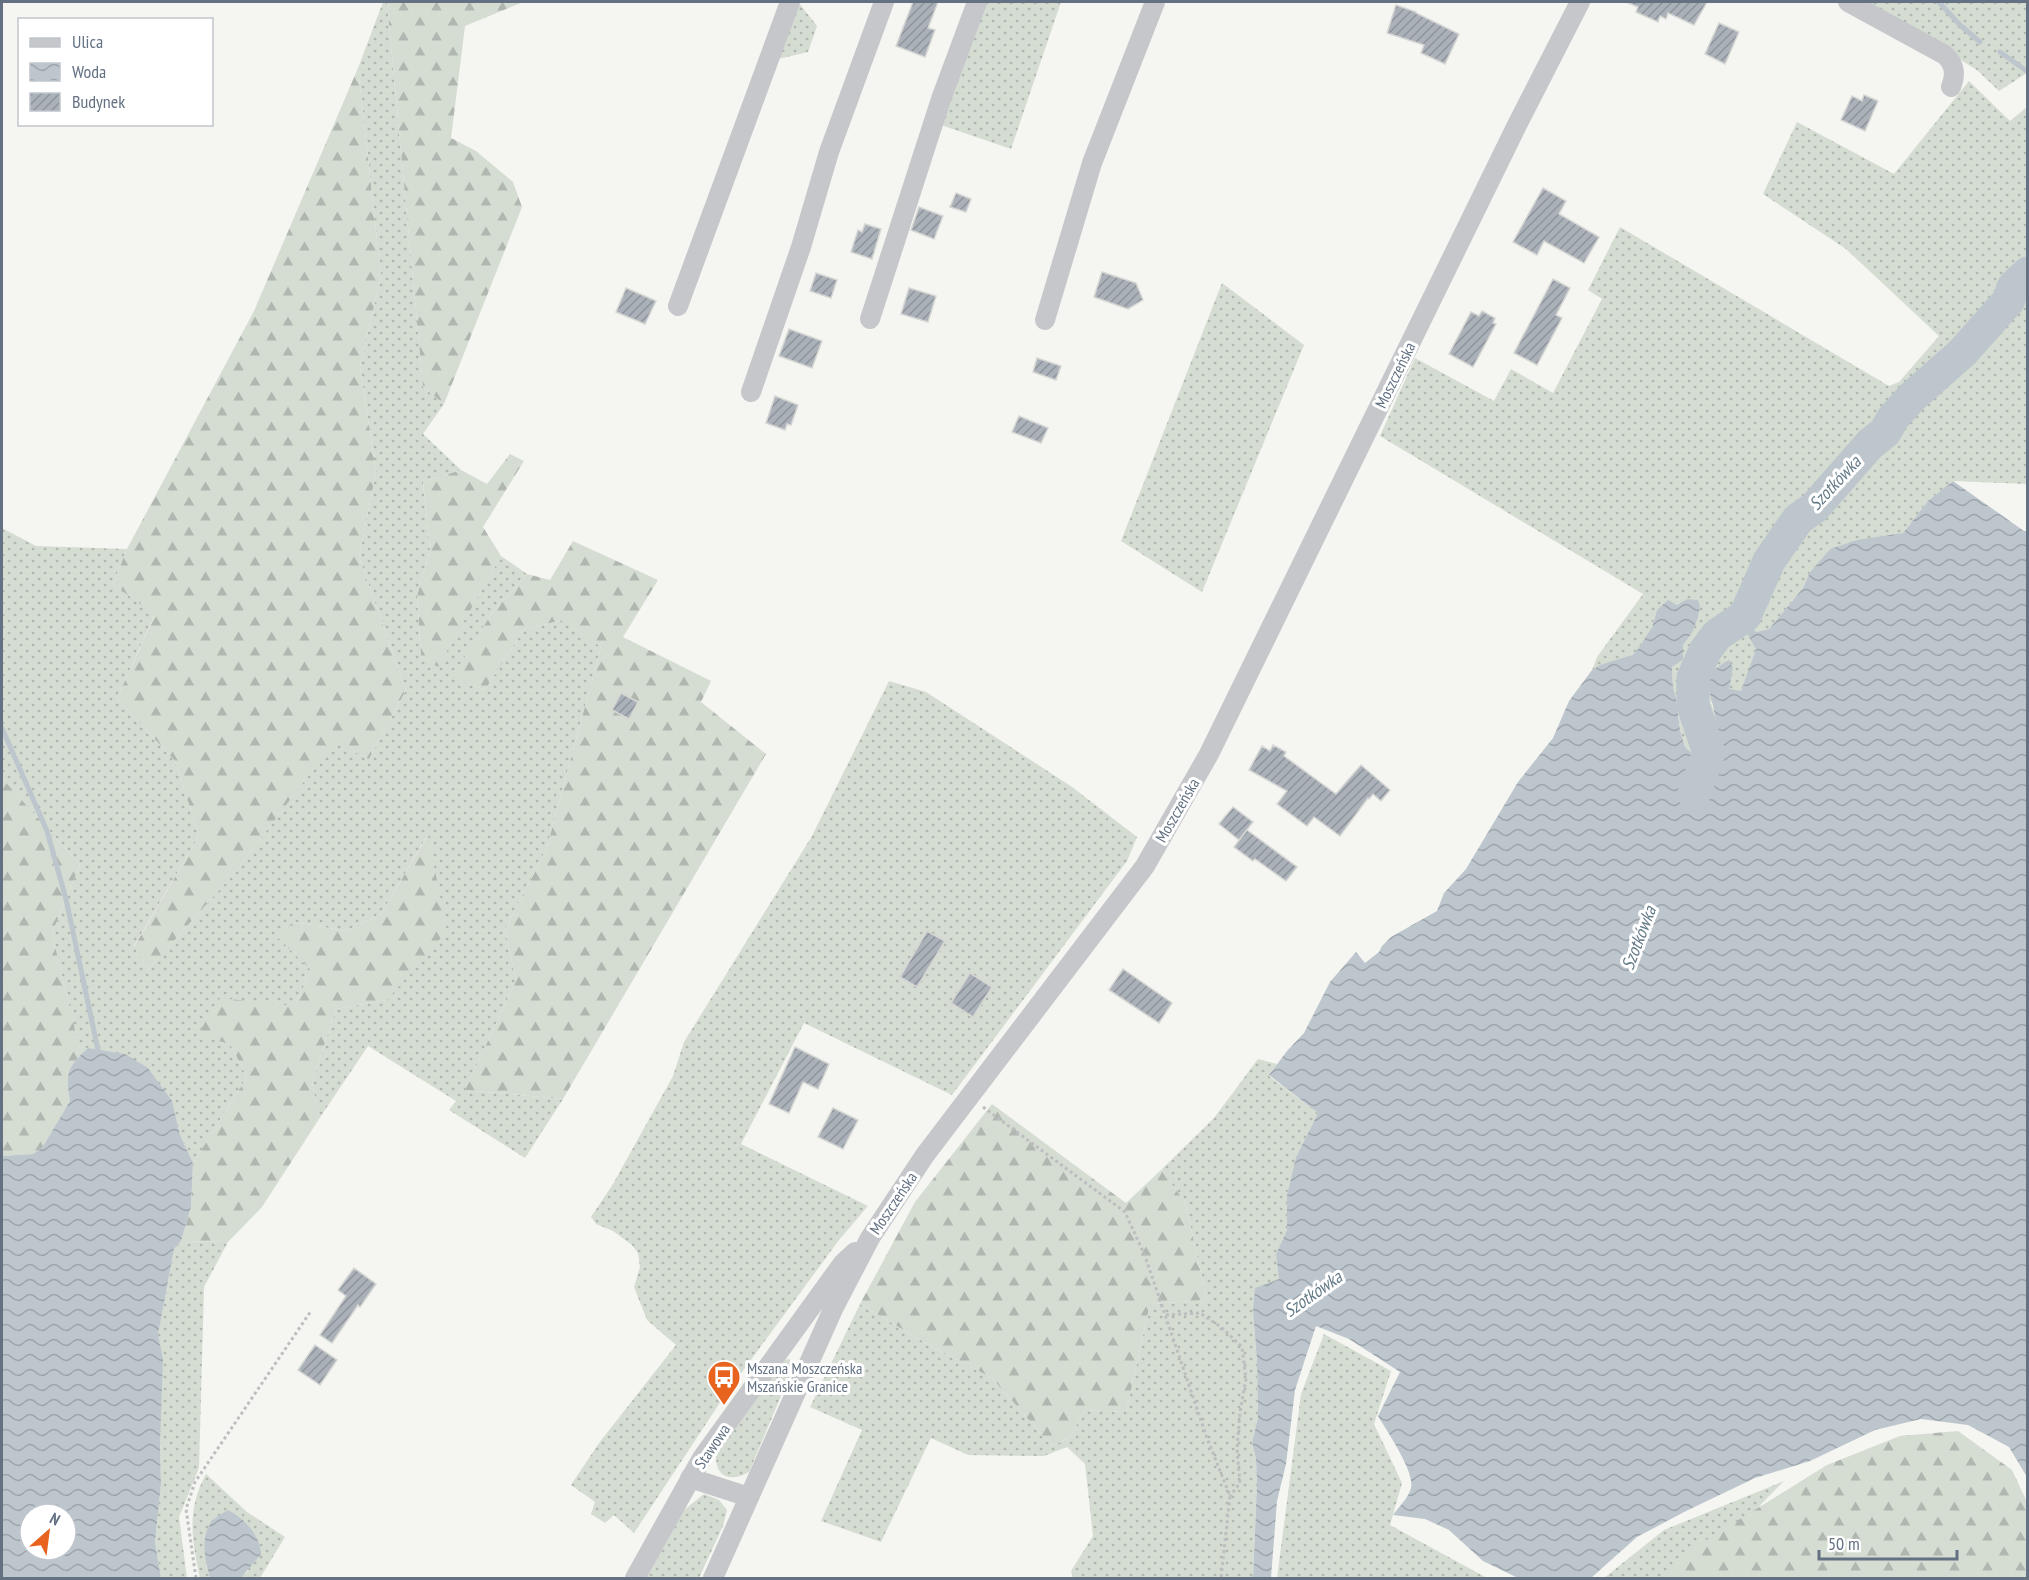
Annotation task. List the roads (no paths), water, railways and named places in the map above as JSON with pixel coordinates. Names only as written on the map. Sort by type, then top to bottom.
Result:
[{"type":"street","points":[[678,306],[790,2]]},
{"type":"street","points":[[751,392],[801,247],[830,152],[884,2]]},
{"type":"street","points":[[870,319],[944,90],[977,2]]},
{"type":"street","points":[[1045,320],[1092,163],[1155,2]]},
{"type":"street","name":"Moszczeńska","points":[[712,1578],[834,1307],[870,1238],[925,1155],[1145,866],[1209,754],[1518,123],[1580,2]]},
{"type":"street","points":[[1848,2],[1945,55],[1954,69],[1951,87]]},
{"type":"street","name":"Stawowa","points":[[635,1578],[702,1458],[843,1263],[870,1238]]},
{"type":"street","points":[[690,1478],[749,1497]]},
{"type":"water","points":[[1953,481],[2027,531],[2027,1477],[2009,1447],[1968,1425],[1921,1419],[1875,1430],[1810,1461],[1755,1478],[1686,1511],[1637,1537],[1591,1578],[1518,1578],[1483,1561],[1449,1530],[1425,1519],[1393,1515],[1408,1495],[1411,1481],[1399,1452],[1378,1416],[1400,1372],[1349,1339],[1316,1326],[1295,1390],[1286,1464],[1277,1501],[1271,1578],[1253,1578],[1257,1483],[1256,1459],[1252,1442],[1258,1418],[1253,1311],[1255,1288],[1279,1279],[1276,1254],[1287,1230],[1287,1195],[1296,1157],[1318,1113],[1269,1075],[1304,1033],[1330,982],[1356,952],[1365,963],[1379,952],[1391,937],[1437,911],[1444,893],[1466,869],[1518,782],[1553,738],[1569,701],[1592,670],[1600,665],[1632,655],[1652,627],[1657,610],[1668,600],[1677,605],[1687,599],[1698,600],[1700,606],[1692,633],[1683,645],[1683,660],[1672,667],[1680,730],[1685,747],[1699,759],[1709,753],[1715,724],[1709,678],[1719,666],[1729,660],[1733,668],[1729,689],[1741,691],[1756,649],[1746,632],[1750,626],[1756,632],[1769,629],[1803,588],[1810,572],[1830,549],[1857,540],[1903,533],[1928,501]]},
{"type":"water","points":[[88,1048],[125,1054],[148,1068],[172,1101],[180,1135],[193,1163],[191,1207],[181,1241],[174,1249],[158,1335],[163,1359],[161,1484],[155,1542],[161,1578],[2,1578],[2,1156],[33,1154],[42,1148],[70,1101],[68,1077],[76,1060]]},
{"type":"water","points":[[228,1510],[240,1518],[255,1534],[261,1554],[241,1578],[210,1578],[205,1557],[206,1534],[212,1521]]},
{"type":"waterway","points":[[1939,2],[1980,42]]},
{"type":"waterway","points":[[2000,52],[2028,72]]},
{"type":"waterway","name":"Szotkówka","points":[[1694,794],[1709,753],[1693,705],[1693,678],[1705,651],[1717,635],[1745,616],[1769,561],[1798,519],[1814,508],[1870,444],[1885,432],[1893,418],[1912,397],[1963,352],[2009,300],[2013,287],[2028,273]]},
{"type":"waterway","points":[[2,728],[47,831],[66,899],[98,1050]]},
{"type":"place","name":"Mszana Moszczeńska Mszańskie Granice","points":[[724,1406]]}]
